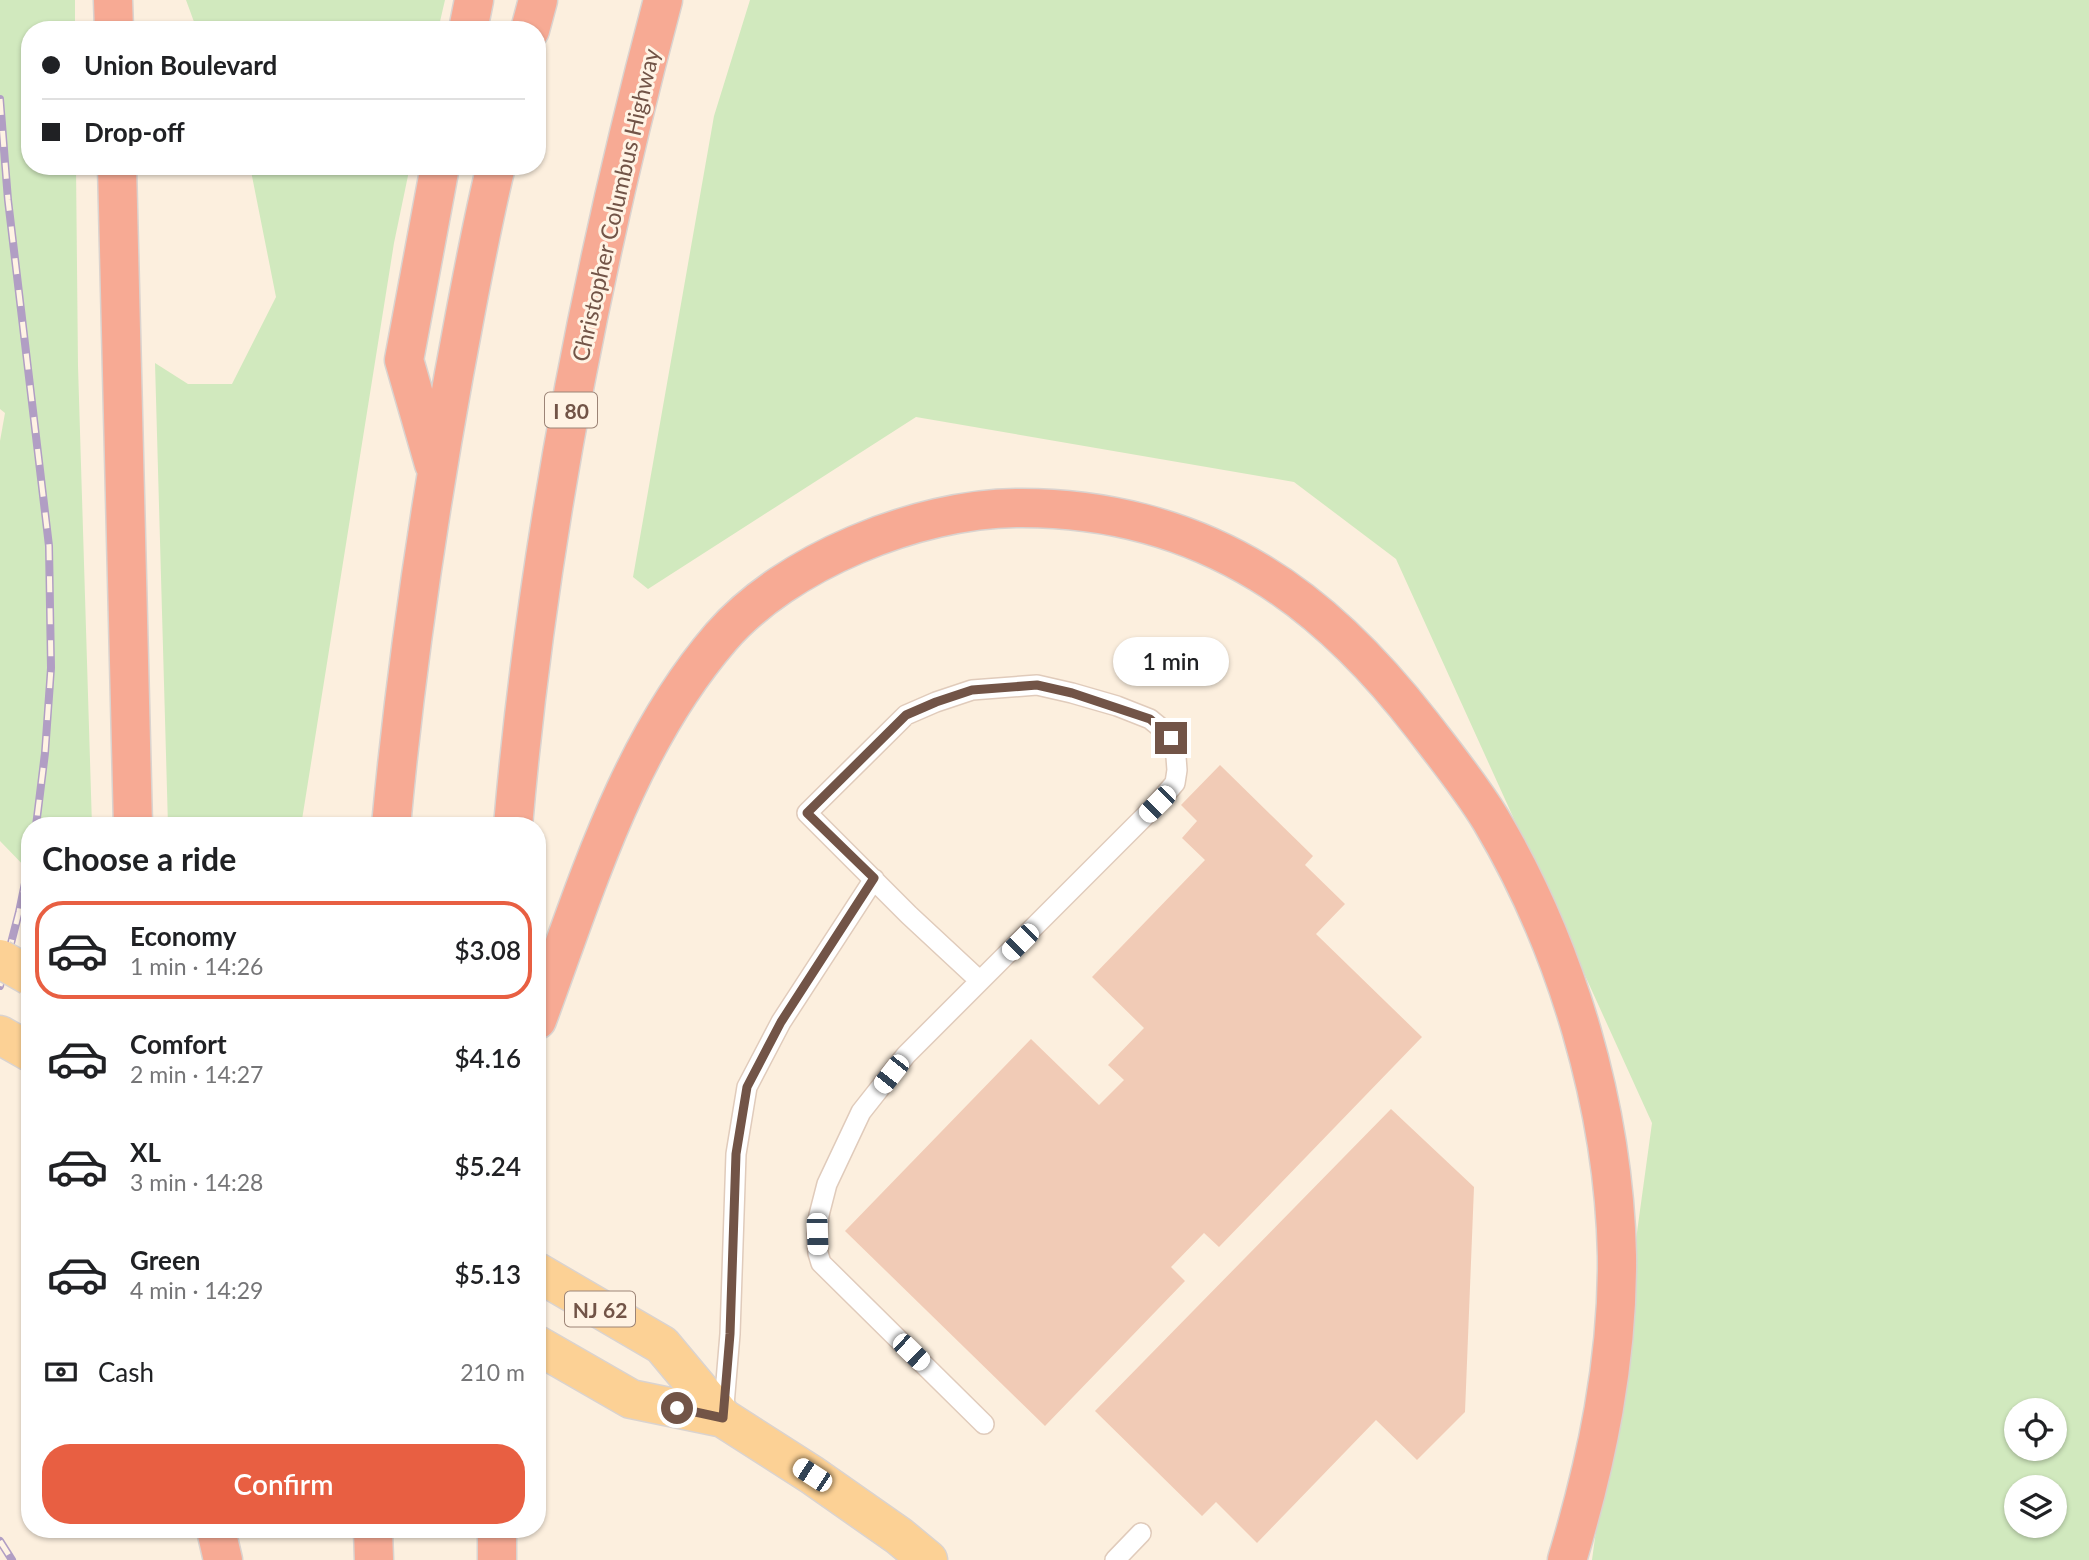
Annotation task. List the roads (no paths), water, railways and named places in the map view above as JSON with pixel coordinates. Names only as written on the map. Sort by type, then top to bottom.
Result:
[{"type":"highway","points":[[113,0],[114,21]]},
{"type":"highway","points":[[470,21],[474,0]]},
{"type":"highway","points":[[532,21],[538,0]]},
{"type":"highway","name":"Christopher Columbus Highway","points":[[514,817],[553,505],[587,321],[610,215],[663,0]]},
{"type":"highway","points":[[117,175],[133,817]]},
{"type":"highway","points":[[436,472],[404,360],[438,175]]},
{"type":"highway","points":[[392,817],[411,639],[436,472],[494,175]]},
{"type":"highway","points":[[546,996],[610,824],[656,728],[690,677],[723,635],[761,599],[806,569],[853,545],[902,527],[952,515],[1001,508],[1054,508],[1108,515],[1159,527],[1211,547],[1261,573],[1311,609],[1357,650],[1402,698],[1448,758],[1490,820],[1524,883],[1554,950],[1578,1017],[1597,1096],[1611,1176],[1617,1256],[1614,1336],[1604,1413],[1587,1492],[1567,1560]]},
{"type":"highway","points":[[218,1538],[223,1560]]},
{"type":"highway","points":[[373,1538],[374,1560]]},
{"type":"highway","points":[[497,1538],[497,1560]]},
{"type":"main road","points":[[0,959],[21,971]]},
{"type":"main road","name":"NJ 62","points":[[546,1277],[662,1345],[723,1418],[812,1475],[928,1560]]},
{"type":"main road","name":"NJ 62","points":[[546,1350],[631,1398],[723,1418]]},
{"type":"lane","points":[[981,981],[909,915],[807,813],[906,715],[972,690],[1037,685],[1117,706],[1150,719],[1171,738],[1176,757],[1175,783],[1157,804],[981,981],[906,1055],[861,1112],[827,1184],[819,1215],[817,1234],[821,1263],[984,1424]]},
{"type":"lane","points":[[723,1418],[730,1334],[736,1154],[747,1087],[781,1022],[874,878]]},
{"type":"lane","points":[[1115,1560],[1141,1533]]},
{"type":"railway","points":[[0,99],[8,200],[49,546],[51,668],[37,817]]},
{"type":"railway","points":[[0,986],[21,902]]},
{"type":"railway","points":[[0,1541],[12,1560]]}]
